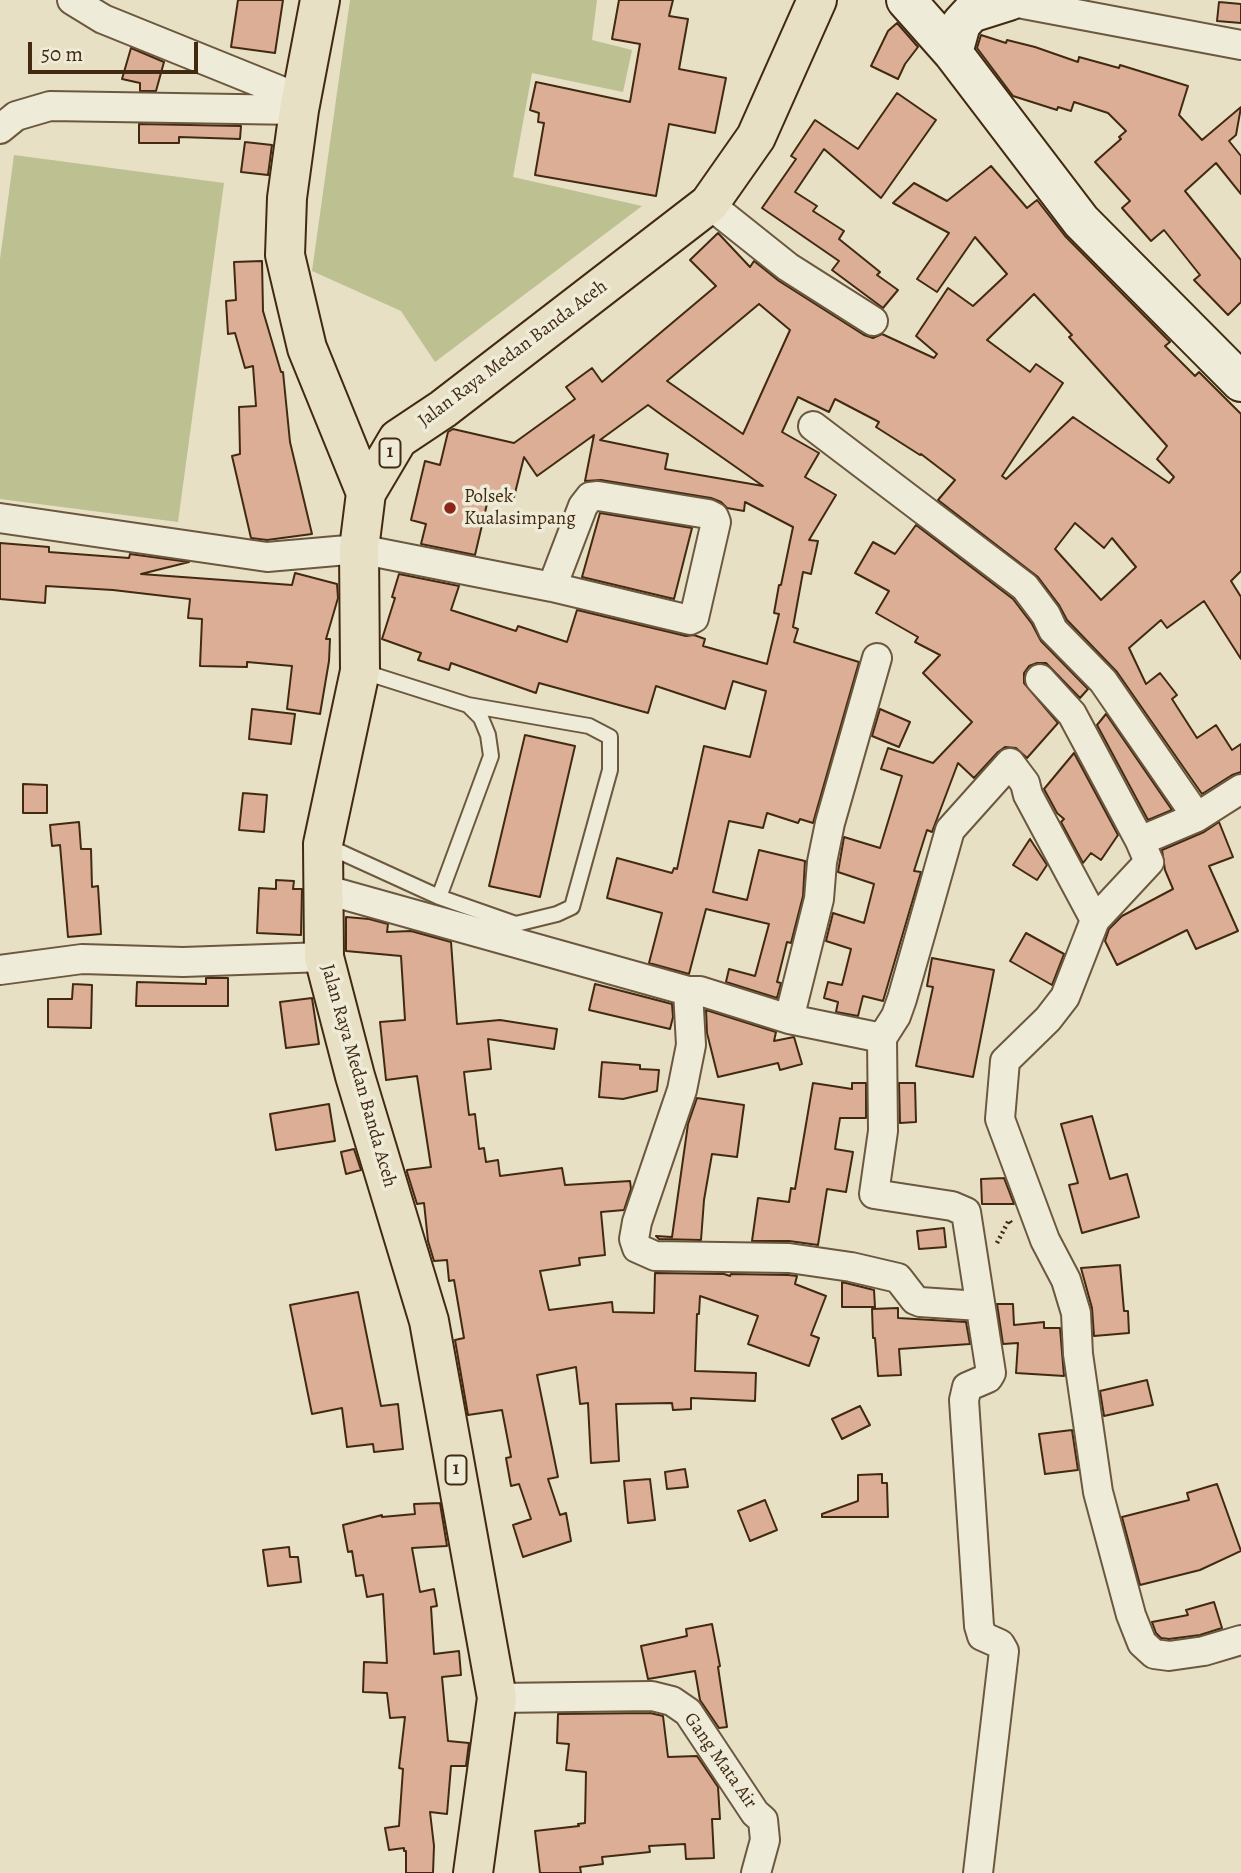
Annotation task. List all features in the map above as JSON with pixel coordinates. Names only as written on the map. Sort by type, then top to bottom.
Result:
[{"type":"highway","points":[[320,0],[300,104],[287,198],[285,255],[307,348],[366,493]]},
{"type":"highway","name":"Jalan Raya Medan Banda Aceh","points":[[473,1873],[497,1698],[429,1321],[355,1076],[324,957],[323,844],[360,671],[359,549],[366,493],[398,439],[443,409],[709,204],[756,137],[817,0]]},
{"type":"highway","points":[[339,428],[398,439]]},
{"type":"street","points":[[72,0],[103,19],[300,104]]},
{"type":"street","points":[[906,0],[953,52],[1081,221],[1241,382]]},
{"type":"street","points":[[953,52],[961,24],[971,13],[1006,1],[1241,45]]},
{"type":"street","points":[[0,129],[16,116],[50,106],[300,104]]},
{"type":"street","points":[[709,204],[788,267],[873,321]]},
{"type":"street","points":[[813,426],[1025,587],[1046,615],[1052,630],[1103,681],[1197,817]]},
{"type":"street","points":[[0,518],[267,556],[359,549],[552,587],[693,619],[716,522],[714,516],[598,496],[590,497],[583,506],[552,587]]},
{"type":"street","points":[[789,1019],[819,899],[822,862],[830,823],[877,658]]},
{"type":"street","points":[[1040,679],[1077,721],[1149,862],[1095,920],[1065,997],[1048,1019],[1005,1061],[1000,1119],[1045,1240],[1066,1280],[1076,1313],[1078,1354],[1098,1492],[1130,1615],[1142,1643],[1154,1654],[1169,1656],[1204,1651],[1241,1640]]},
{"type":"street","points":[[978,1873],[1004,1651],[1000,1644],[982,1636],[979,1626],[964,1400],[967,1387],[988,1378],[990,1373],[966,1212],[952,1206],[874,1194],[883,1131],[882,1038],[896,1016],[902,999],[950,830],[1010,763],[1025,783],[1028,795],[1095,920]]},
{"type":"street","points":[[1140,841],[1197,817],[1241,789]]},
{"type":"street","points":[[323,889],[688,991],[700,990],[789,1019],[882,1038]]},
{"type":"street","points":[[0,970],[82,959],[183,962],[324,957]]},
{"type":"street","points":[[688,991],[691,1045],[682,1090],[637,1222],[634,1239],[637,1248],[655,1256],[789,1258],[850,1267],[898,1278],[915,1300],[920,1302],[978,1293]]},
{"type":"street","name":"Gang Mata Air","points":[[497,1698],[652,1696],[672,1701],[688,1712],[755,1813],[763,1820],[765,1840],[756,1873]]},
{"type":"lane","points":[[323,844],[439,897],[516,924],[557,914],[572,907],[610,770],[610,737],[589,726],[468,705],[360,671]]},
{"type":"lane","points":[[439,897],[491,756],[488,735],[481,718],[468,705]]},
{"type":"path","points":[[978,1293],[1009,1220],[1014,1231]]},
{"type":"green space","points":[[350,0],[597,0],[592,40],[632,50],[623,92],[532,73],[513,177],[642,206],[435,362],[401,311],[312,271]]},
{"type":"green space","points":[[14,155],[224,183],[178,522],[0,499],[0,259]]},
{"type":"building","points":[[238,0],[283,0],[275,53],[231,47]]},
{"type":"building","points":[[619,0],[673,0],[669,16],[688,19],[679,69],[726,78],[715,133],[669,124],[656,196],[535,175],[544,123],[538,122],[539,113],[530,110],[536,82],[630,102],[640,44],[612,39]]},
{"type":"building","points":[[1219,2],[1241,4],[1241,23],[1217,21]]},
{"type":"building","points":[[897,23],[918,47],[898,79],[871,66],[888,31]]},
{"type":"building","points":[[981,35],[1006,43],[1007,40],[1035,47],[1078,62],[1079,57],[1119,68],[1120,65],[1188,86],[1179,115],[1202,140],[1241,107],[1236,135],[1229,141],[1241,156],[1241,194],[1216,163],[1185,191],[1241,260],[1241,302],[1228,315],[1194,280],[1200,275],[1164,230],[1151,241],[1122,208],[1130,201],[1095,162],[1121,139],[1119,137],[1126,131],[1108,113],[1074,102],[1071,111],[1058,107],[1057,110],[1013,96],[977,48]]},
{"type":"building","points":[[131,48],[164,62],[156,91],[140,91],[140,83],[122,79]]},
{"type":"building","points":[[897,93],[936,120],[881,198],[824,149],[795,192],[817,206],[813,211],[844,231],[839,239],[880,272],[877,275],[898,290],[883,308],[832,270],[839,261],[762,208],[796,159],[791,156],[815,120],[858,149]]},
{"type":"building","points":[[139,124],[241,126],[240,139],[179,137],[179,143],[139,143]]},
{"type":"building","points":[[245,142],[272,145],[268,175],[241,172]]},
{"type":"building","points":[[991,166],[1027,208],[1037,200],[1065,236],[1170,342],[1165,346],[1195,376],[1199,372],[1241,414],[1241,571],[1231,581],[1241,597],[1241,659],[1204,601],[1167,628],[1161,620],[1129,648],[1146,684],[1160,673],[1177,695],[1172,699],[1197,738],[1216,725],[1232,750],[1241,744],[1241,772],[1202,794],[1117,672],[1067,620],[1038,577],[938,500],[955,480],[921,454],[876,427],[879,422],[835,399],[829,412],[798,397],[782,432],[819,453],[805,477],[836,495],[809,540],[818,541],[811,574],[803,572],[793,627],[798,629],[794,642],[859,662],[813,823],[800,819],[798,823],[767,813],[763,828],[729,821],[713,892],[747,900],[759,850],[805,861],[803,896],[791,943],[787,942],[777,982],[781,983],[777,998],[726,982],[729,969],[755,976],[769,924],[706,909],[689,974],[649,963],[662,913],[607,898],[617,858],[672,873],[674,868],[677,869],[704,746],[750,757],[766,691],[733,681],[725,709],[656,686],[648,713],[539,683],[536,693],[451,663],[449,670],[418,660],[421,653],[382,639],[395,598],[392,597],[399,574],[459,586],[451,610],[516,631],[518,626],[567,642],[577,610],[686,636],[694,635],[705,639],[703,646],[767,664],[779,614],[774,613],[779,585],[793,527],[745,502],[744,511],[727,508],[711,498],[601,480],[585,481],[594,435],[537,476],[524,457],[514,497],[490,491],[475,555],[421,544],[426,524],[411,520],[425,461],[440,465],[448,432],[453,429],[514,443],[575,399],[566,387],[592,368],[602,382],[716,286],[690,260],[718,233],[750,267],[754,261],[779,281],[864,335],[873,338],[882,334],[934,358],[937,354],[916,336],[948,288],[973,306],[1007,274],[975,237],[937,292],[917,279],[949,233],[893,203],[914,183],[947,201]],"holes":[[[1034,294],[1167,446],[1157,459],[1174,477],[1169,483],[1073,417],[1006,479],[1002,476],[1063,383],[1036,364],[1030,372],[987,340]],[[759,304],[790,330],[743,434],[667,381]],[[648,405],[763,486],[665,469],[668,454],[600,440]],[[1075,523],[1104,548],[1112,538],[1136,567],[1101,600],[1055,549]]]},
{"type":"building","points":[[262,261],[263,311],[283,372],[290,442],[312,534],[267,540],[251,538],[232,456],[240,454],[239,407],[256,406],[253,366],[245,368],[235,333],[228,334],[226,301],[236,300],[234,262]]},
{"type":"building","points":[[600,513],[692,528],[674,599],[582,577]]},
{"type":"building","points":[[916,525],[1013,599],[1041,641],[1088,689],[1080,698],[1046,663],[1029,666],[1024,673],[1024,683],[1058,723],[1027,758],[1016,748],[1005,747],[974,778],[958,763],[932,832],[927,830],[914,871],[921,872],[883,1001],[863,996],[858,1016],[836,1012],[838,1002],[824,998],[828,982],[842,985],[851,949],[826,941],[833,913],[864,923],[874,884],[838,872],[844,837],[880,848],[902,776],[881,769],[888,748],[933,763],[972,722],[923,673],[940,655],[915,642],[918,637],[876,613],[889,591],[855,573],[873,542],[895,554]]},
{"type":"building","points":[[0,543],[49,547],[49,552],[129,558],[130,554],[189,562],[141,574],[292,585],[295,573],[337,584],[338,598],[326,639],[330,639],[329,661],[320,714],[287,709],[292,666],[247,662],[247,667],[200,666],[202,619],[188,618],[190,599],[46,586],[45,603],[0,599]]},
{"type":"building","points":[[252,709],[295,714],[291,744],[249,739]]},
{"type":"building","points":[[880,709],[910,722],[899,747],[872,736]]},
{"type":"building","points":[[1106,714],[1172,810],[1148,820],[1097,725]]},
{"type":"building","points":[[525,735],[575,746],[540,897],[489,886]]},
{"type":"building","points":[[1074,753],[1118,835],[1101,860],[1091,853],[1083,863],[1061,822],[1064,819],[1057,813],[1044,789]]},
{"type":"building","points":[[23,784],[47,785],[47,813],[23,813]]},
{"type":"building","points":[[243,793],[267,795],[264,832],[239,830]]},
{"type":"building","points":[[79,822],[81,849],[91,849],[92,887],[98,886],[101,934],[68,937],[60,845],[52,846],[50,825]]},
{"type":"building","points":[[1219,822],[1233,857],[1209,866],[1238,931],[1196,949],[1187,930],[1117,965],[1105,941],[1109,929],[1122,916],[1173,889],[1165,870],[1162,850],[1204,832]]},
{"type":"building","points":[[1030,839],[1047,865],[1037,880],[1013,865]]},
{"type":"building","points":[[276,880],[294,881],[293,889],[302,889],[301,935],[257,933],[259,888],[276,889]]},
{"type":"building","points":[[346,917],[388,924],[387,932],[411,931],[451,942],[457,1024],[500,1020],[557,1029],[554,1049],[488,1039],[491,1069],[464,1072],[469,1115],[475,1114],[479,1149],[484,1148],[486,1162],[498,1160],[500,1176],[562,1168],[565,1185],[630,1181],[631,1189],[624,1210],[601,1212],[605,1255],[579,1258],[580,1265],[540,1271],[549,1310],[612,1302],[613,1312],[654,1313],[655,1273],[797,1276],[795,1284],[826,1296],[811,1335],[819,1338],[809,1366],[748,1344],[758,1316],[700,1296],[695,1371],[756,1373],[755,1401],[691,1398],[691,1409],[673,1410],[672,1403],[616,1404],[619,1461],[591,1463],[588,1403],[580,1404],[576,1367],[537,1375],[558,1477],[548,1479],[560,1515],[566,1513],[571,1541],[523,1557],[513,1525],[531,1519],[519,1484],[511,1486],[506,1458],[511,1457],[502,1410],[468,1415],[455,1340],[464,1338],[454,1280],[449,1281],[447,1260],[434,1261],[428,1241],[424,1203],[417,1204],[407,1172],[431,1167],[417,1076],[386,1080],[380,1022],[405,1020],[401,956],[346,951]]},
{"type":"building","points":[[1026,933],[1064,954],[1052,985],[1010,961]]},
{"type":"building","points":[[932,958],[994,970],[973,1077],[916,1066],[933,987],[927,986]]},
{"type":"building","points":[[206,978],[228,978],[228,1006],[136,1006],[137,982],[206,984]]},
{"type":"building","points":[[73,984],[92,985],[91,1028],[48,1027],[48,999],[72,999]]},
{"type":"building","points":[[595,984],[672,1004],[670,1029],[589,1010]]},
{"type":"building","points":[[312,998],[319,1044],[286,1048],[280,1002]]},
{"type":"building","points":[[706,1010],[776,1032],[774,1041],[794,1037],[802,1064],[780,1070],[778,1063],[718,1077],[707,1033]]},
{"type":"building","points":[[602,1062],[640,1065],[640,1069],[659,1070],[657,1091],[623,1099],[599,1097]]},
{"type":"building","points":[[813,1083],[852,1089],[852,1083],[866,1083],[866,1118],[840,1118],[835,1149],[853,1152],[846,1192],[827,1189],[818,1245],[789,1241],[752,1241],[758,1198],[789,1202],[791,1188],[795,1189]]},
{"type":"building","points":[[899,1083],[915,1083],[916,1122],[900,1123]]},
{"type":"building","points":[[697,1098],[744,1105],[737,1157],[712,1154],[701,1240],[659,1239],[656,1236],[672,1237],[688,1124]]},
{"type":"building","points":[[329,1104],[335,1141],[276,1150],[270,1114]]},
{"type":"building","points":[[1092,1116],[1110,1179],[1127,1174],[1139,1217],[1082,1233],[1069,1185],[1078,1183],[1061,1124]]},
{"type":"building","points":[[354,1149],[361,1170],[346,1174],[341,1152]]},
{"type":"building","points":[[1004,1178],[1014,1204],[982,1204],[981,1179]]},
{"type":"building","points":[[944,1228],[946,1247],[919,1249],[917,1231]]},
{"type":"building","points":[[1120,1265],[1129,1333],[1094,1336],[1092,1308],[1081,1268]]},
{"type":"building","points":[[842,1282],[874,1290],[875,1307],[842,1307]]},
{"type":"building","points":[[358,1292],[381,1406],[398,1404],[403,1449],[374,1452],[373,1444],[347,1447],[342,1408],[312,1414],[290,1305]]},
{"type":"building","points":[[997,1304],[1013,1304],[1014,1325],[1044,1322],[1044,1328],[1060,1328],[1064,1376],[1016,1373],[1018,1343],[1003,1344]]},
{"type":"building","points":[[898,1308],[898,1318],[966,1322],[970,1344],[899,1349],[901,1375],[878,1376],[872,1309]]},
{"type":"building","points":[[1147,1380],[1153,1405],[1104,1416],[1100,1391]]},
{"type":"building","points":[[860,1406],[870,1425],[842,1439],[832,1419]]},
{"type":"building","points":[[1072,1430],[1078,1470],[1045,1474],[1039,1434]]},
{"type":"building","points":[[685,1469],[688,1487],[667,1489],[665,1472]]},
{"type":"building","points":[[882,1474],[882,1483],[887,1483],[888,1517],[822,1517],[822,1514],[858,1501],[858,1475]]},
{"type":"building","points":[[650,1479],[655,1520],[628,1523],[624,1481]]},
{"type":"building","points":[[1217,1484],[1241,1551],[1200,1570],[1140,1585],[1122,1517],[1189,1500],[1187,1493]]},
{"type":"building","points":[[765,1500],[777,1530],[750,1541],[738,1511]]},
{"type":"building","points":[[440,1503],[447,1546],[412,1548],[420,1592],[434,1589],[437,1606],[431,1607],[434,1654],[459,1651],[461,1675],[442,1677],[448,1741],[469,1743],[466,1766],[451,1766],[447,1814],[430,1812],[434,1846],[433,1873],[406,1873],[406,1851],[404,1848],[389,1850],[385,1828],[399,1826],[403,1769],[399,1768],[405,1717],[390,1718],[387,1693],[363,1692],[364,1662],[387,1663],[383,1594],[367,1597],[363,1575],[356,1576],[352,1551],[348,1552],[343,1525],[382,1515],[415,1514],[414,1504]]},
{"type":"building","points":[[289,1547],[290,1557],[298,1557],[301,1582],[268,1586],[263,1550]]},
{"type":"building","points":[[1214,1602],[1222,1628],[1200,1635],[1169,1639],[1161,1638],[1156,1633],[1152,1622],[1188,1615],[1186,1610]]},
{"type":"building","points":[[712,1624],[727,1727],[719,1728],[700,1700],[695,1671],[648,1679],[641,1646],[687,1636],[686,1629]]},
{"type":"building","points":[[650,1713],[663,1716],[668,1757],[697,1756],[718,1787],[720,1819],[712,1819],[714,1858],[686,1859],[685,1844],[649,1846],[650,1852],[602,1857],[603,1864],[580,1867],[581,1873],[540,1873],[535,1831],[585,1823],[586,1772],[566,1770],[569,1744],[557,1743],[558,1714]]},
{"type":"place","name":"Polsek Kualasimpang","points":[[450,508]]}]
